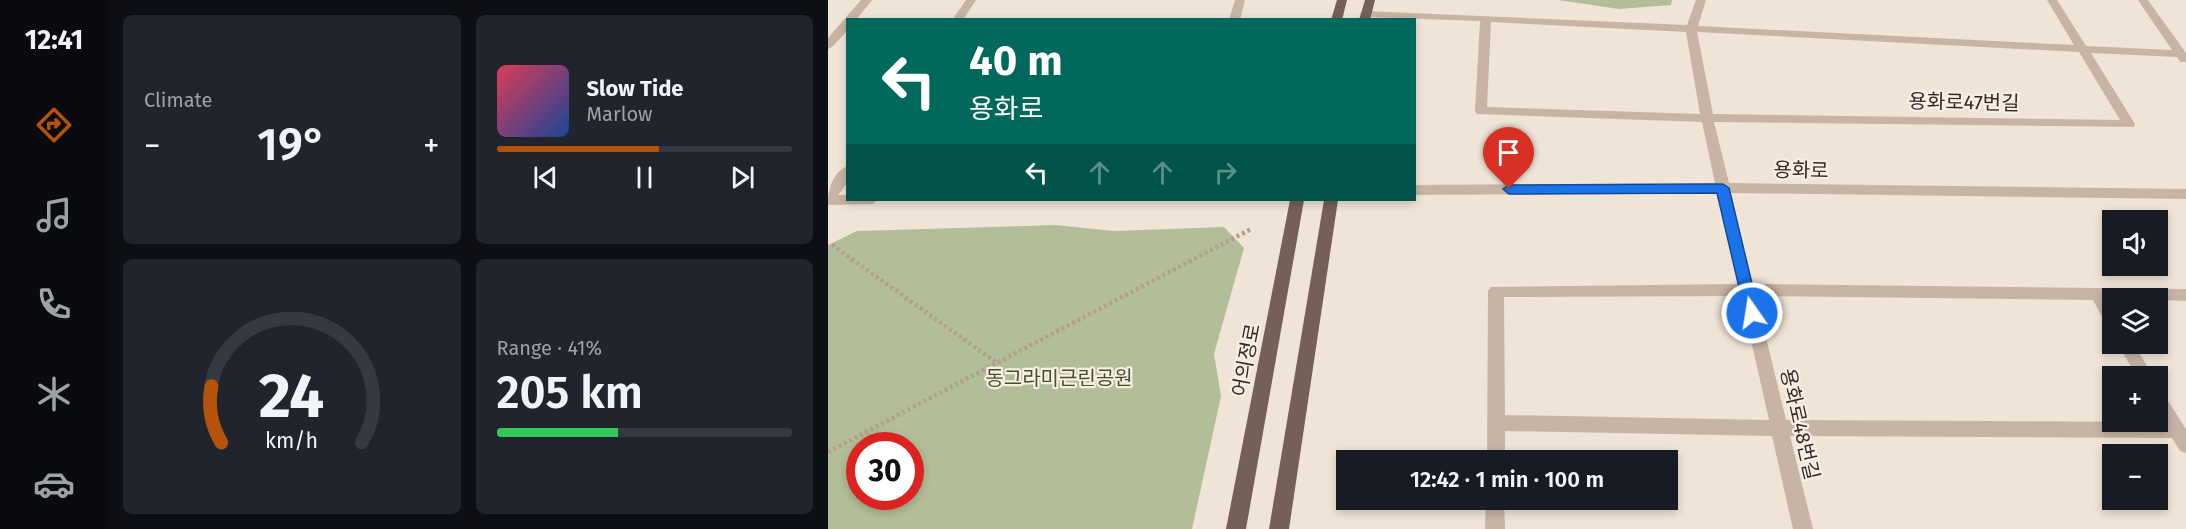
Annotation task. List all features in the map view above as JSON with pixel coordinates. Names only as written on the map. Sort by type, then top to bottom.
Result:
[{"type":"main road","points":[[1337,18],[1342,0]]},
{"type":"main road","points":[[1365,17],[1370,0]]},
{"type":"main road","name":"어의정로","points":[[1236,529],[1297,201]]},
{"type":"main road","points":[[1279,529],[1331,201]]},
{"type":"street","points":[[852,18],[867,0]]},
{"type":"street","points":[[958,18],[971,0]]},
{"type":"street","points":[[1235,18],[1240,0]]},
{"type":"street","points":[[1701,0],[1691,30],[1723,188]]},
{"type":"street","name":"용화로47번길","points":[[1486,18],[1481,111],[1707,118],[2129,124],[2052,0]]},
{"type":"street","points":[[2143,0],[2183,58]]},
{"type":"street","points":[[1365,17],[1486,18],[1691,30],[2082,47],[2183,58]]},
{"type":"street","points":[[828,45],[846,24]]},
{"type":"street","points":[[828,199],[846,174]]},
{"type":"street","name":"용화로","points":[[1416,190],[1723,188],[2186,194]]},
{"type":"street","name":"용화로48번길","points":[[1723,188],[1803,529]]},
{"type":"street","points":[[828,199],[846,199]]},
{"type":"street","points":[[1496,450],[1497,291],[1746,290],[2186,295]]},
{"type":"street","points":[[2097,294],[2102,302]]},
{"type":"street","points":[[2168,418],[2186,445]]},
{"type":"street","points":[[1496,423],[1779,428],[2175,430]]},
{"type":"street","points":[[1495,529],[1496,510]]},
{"type":"path","points":[[828,452],[1251,229]]},
{"type":"path","points":[[832,245],[997,363]]},
{"type":"green space","points":[[1558,0],[1672,0],[1671,5],[1619,9]]},
{"type":"green space","name":"동그라미근린공원","points":[[1056,225],[1114,231],[1224,227],[1244,248],[1214,354],[1221,396],[1192,529],[828,529],[828,245],[857,231]]},
{"type":"route","points":[[1509,189],[1723,188],[1752,313]]}]
